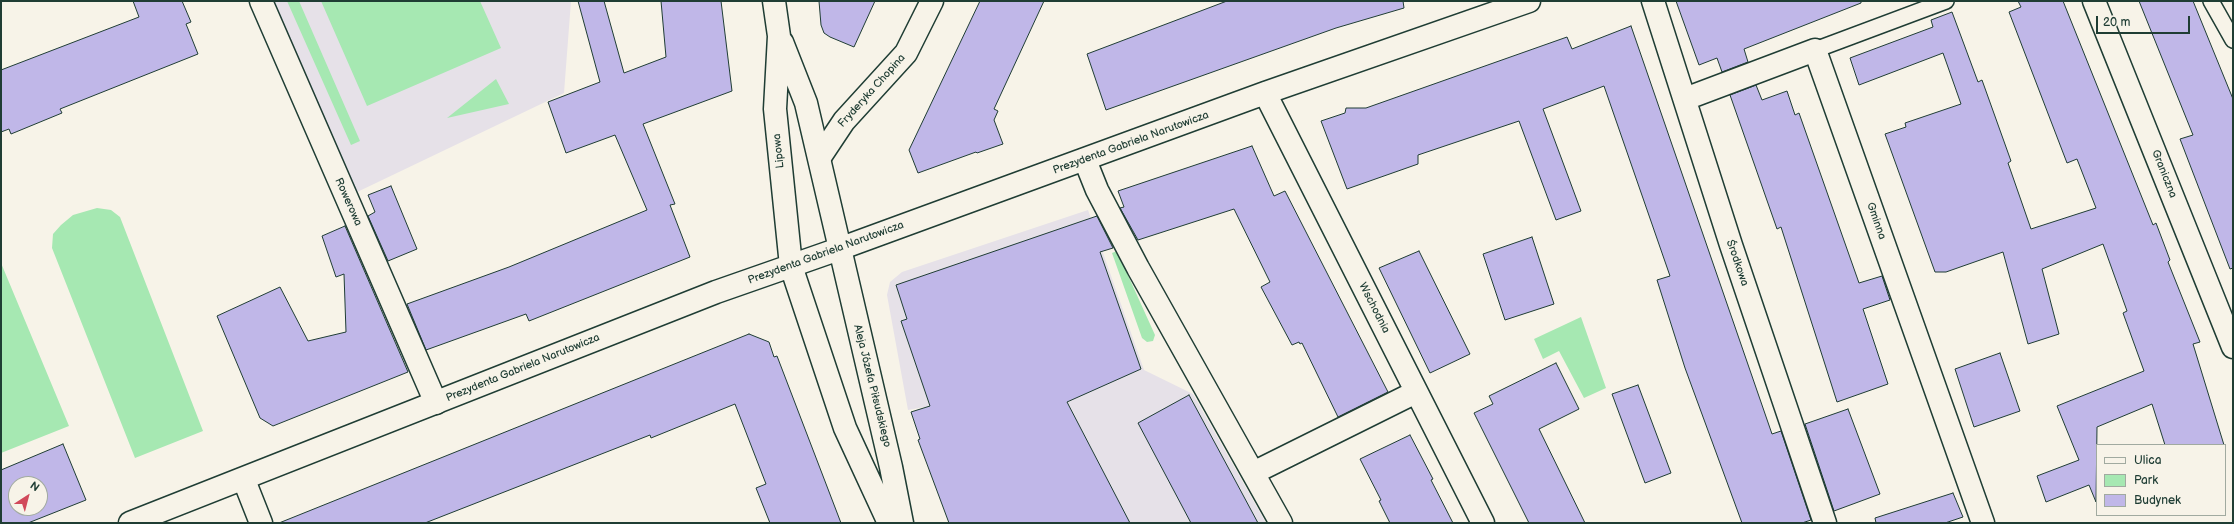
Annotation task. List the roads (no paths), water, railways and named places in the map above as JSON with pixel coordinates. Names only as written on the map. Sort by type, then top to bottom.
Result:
[{"type":"street","name":"Rowerowa","points":[[261,1],[436,403]]},
{"type":"street","name":"Lipowa","points":[[774,1],[779,36],[775,109],[791,266]]},
{"type":"street","name":"Fryderyka Chopina","points":[[820,157],[844,121],[906,54],[932,1]]},
{"type":"street","name":"Prezydenta Gabriela Narutowicza","points":[[130,523],[244,480],[710,294],[839,250],[1265,93],[1528,1]]},
{"type":"street","name":"Środkowa","points":[[1653,1],[1731,245],[1825,523]]},
{"type":"street","name":"Graniczna","points":[[2094,1],[2233,347]]},
{"type":"street","name":"Lipowa","points":[[779,36],[806,103],[820,157],[839,250]]},
{"type":"street","points":[[1685,99],[1815,50]]},
{"type":"street","name":"Gminna","points":[[1815,50],[1983,523]]},
{"type":"street","name":"Wschodnia","points":[[1265,93],[1483,523]]},
{"type":"street","points":[[1085,160],[1097,190],[1134,262],[1280,523]]},
{"type":"street","name":"Aleja Józefa Piłsudskiego","points":[[839,250],[892,467],[902,523]]},
{"type":"street","points":[[791,266],[845,428],[889,523]]},
{"type":"street","points":[[1253,474],[1416,392]]},
{"type":"street","points":[[244,480],[261,523]]},
{"type":"lane","points":[[1815,50],[1946,1]]},
{"type":"lane","points":[[2211,1],[2233,40]]}]
